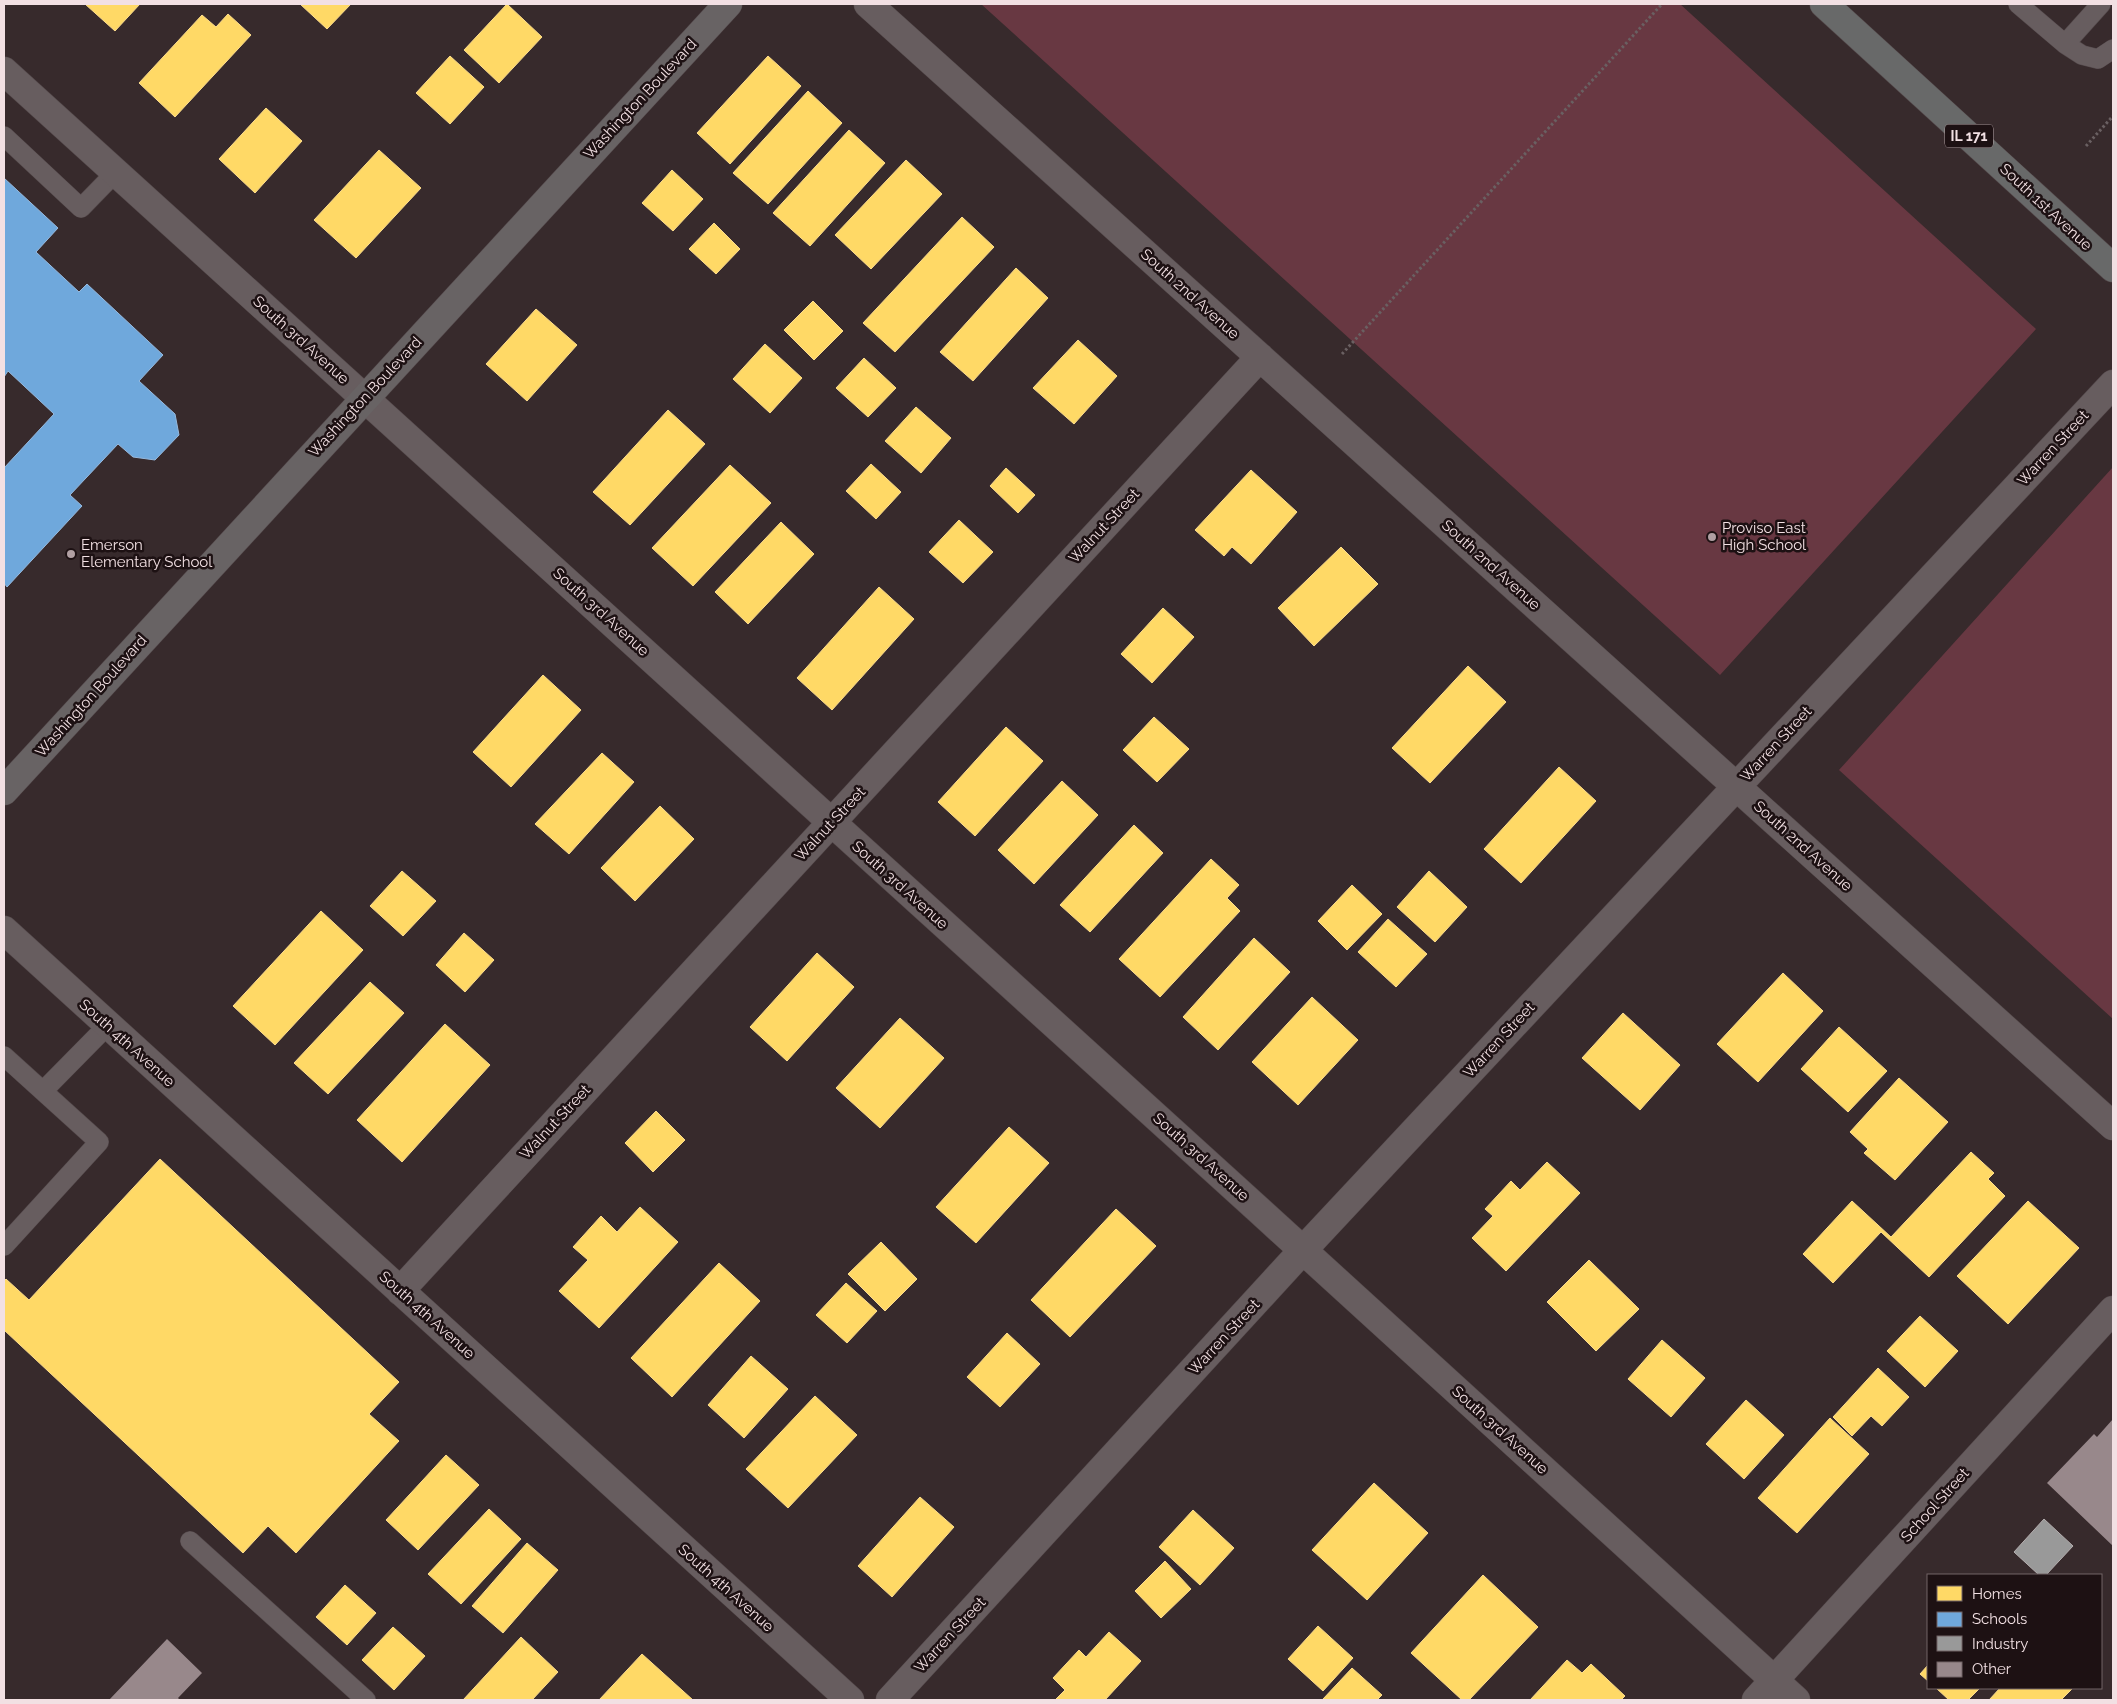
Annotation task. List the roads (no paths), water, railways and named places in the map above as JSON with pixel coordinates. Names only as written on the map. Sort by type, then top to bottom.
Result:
[{"type":"main road","name":"South 1st Avenue","points":[[1824,4],[2113,268]]},
{"type":"street","name":"Washington Boulevard","points":[[4,791],[728,4]]},
{"type":"street","name":"South 2nd Avenue","points":[[868,4],[2113,1126]]},
{"type":"street","name":"South 3rd Avenue","points":[[4,70],[1796,1700]]},
{"type":"street","name":"Walnut Street","points":[[400,1291],[1260,357]]},
{"type":"street","name":"Warren Street","points":[[890,1700],[1303,1250],[2113,384]]},
{"type":"street","name":"South 4th Avenue","points":[[4,930],[850,1700]]},
{"type":"street","name":"School Street","points":[[1756,1700],[2113,1310]]},
{"type":"lane","points":[[2018,4],[2065,44],[2082,55],[2098,59],[2113,49]]},
{"type":"lane","points":[[2065,44],[2101,4]]},
{"type":"lane","points":[[4,136],[81,208],[116,172]]},
{"type":"lane","points":[[43,1091],[108,1024]]},
{"type":"lane","points":[[4,1056],[99,1142],[4,1246]]},
{"type":"lane","points":[[190,1541],[366,1700]]},
{"type":"place","name":"Proviso East High School","points":[[1712,537]]},
{"type":"place","name":"Emerson Elementary School","points":[[71,554]]}]
